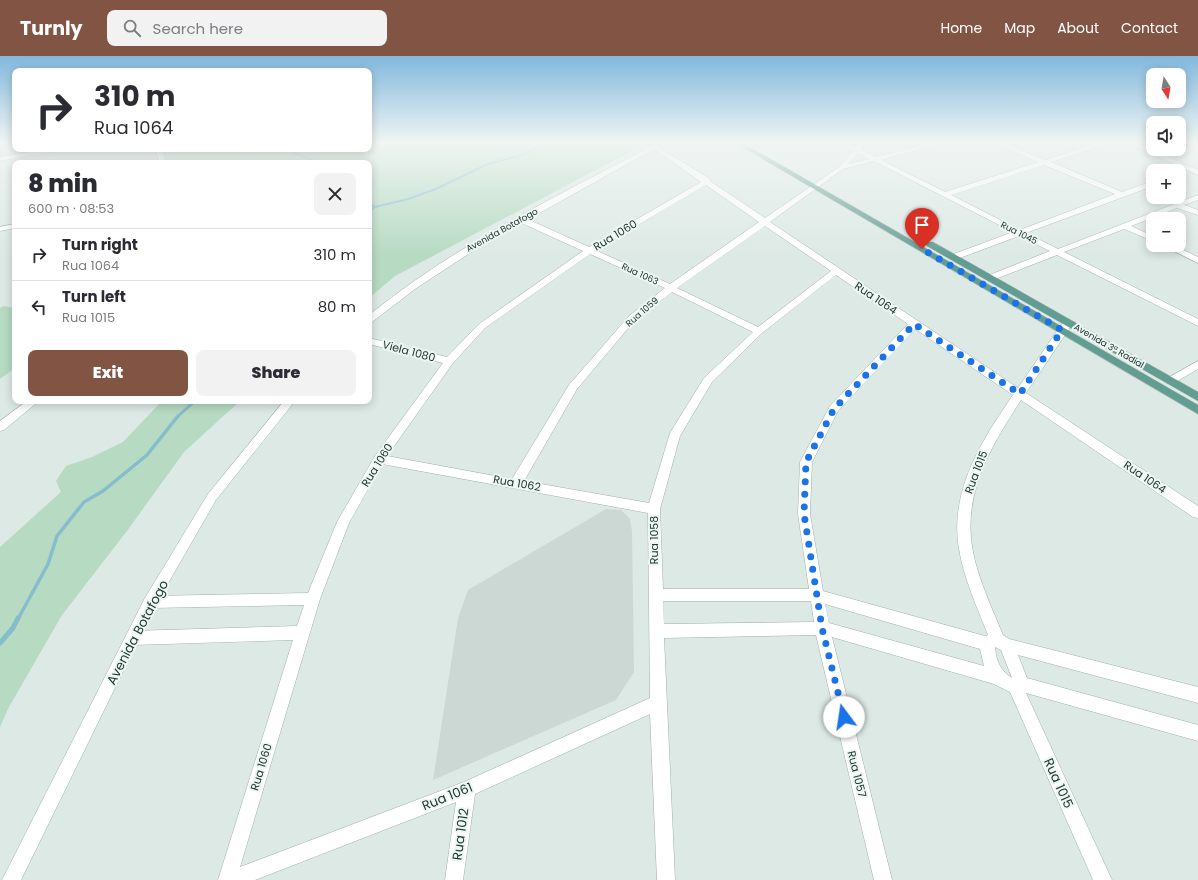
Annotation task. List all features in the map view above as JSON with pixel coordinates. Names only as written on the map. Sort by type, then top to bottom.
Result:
[{"type":"main road","name":"Avenida 3ª Radial","points":[[809,180],[954,257],[990,278],[1198,410]]},
{"type":"main road","name":"Avenida 3ª Radial","points":[[811,180],[844,203],[1003,296],[1065,326],[1198,397]]},
{"type":"main road","points":[[869,218],[886,224],[942,257],[954,257]]},
{"type":"main road","points":[[990,278],[988,283],[1003,296]]},
{"type":"street","name":"Avenida Botafogo","points":[[372,317],[390,302],[438,267],[494,233],[592,180]]},
{"type":"street","name":"Rua 1059","points":[[516,483],[573,387],[632,318],[671,288],[824,180]]},
{"type":"street","name":"Rua 1045","points":[[915,180],[1198,323]]},
{"type":"street","points":[[943,195],[988,180]]},
{"type":"street","points":[[1088,180],[1123,195]]},
{"type":"street","name":"Rua 1064","points":[[707,181],[765,223],[914,324],[1198,513]]},
{"type":"street","name":"Rua 1060","points":[[227,880],[313,599],[343,522],[379,459],[449,362],[482,326],[590,250],[707,181]]},
{"type":"street","points":[[954,257],[1146,187]]},
{"type":"street","points":[[990,278],[1198,197]]},
{"type":"street","points":[[1177,205],[1198,213]]},
{"type":"street","name":"Rua 1063","points":[[520,219],[590,250],[759,331]]},
{"type":"street","points":[[1125,226],[1146,236]]},
{"type":"street","points":[[0,229],[12,227]]},
{"type":"street","points":[[1181,252],[1198,260]]},
{"type":"street","name":"Rua 1058","points":[[666,880],[658,702],[654,509],[674,436],[708,380],[759,331],[836,271]]},
{"type":"street","name":"Rua 1057","points":[[883,880],[822,628],[804,514],[806,462],[834,409],[914,324]]},
{"type":"street","name":"Rua 1015","points":[[1065,326],[984,449],[974,472],[966,499],[964,533],[969,568],[997,643],[1018,685],[1103,880]]},
{"type":"street","name":"Viela 1080","points":[[372,342],[449,362]]},
{"type":"street","points":[[1170,381],[1198,364]]},
{"type":"street","points":[[0,427],[30,404]]},
{"type":"street","name":"Avenida Botafogo","points":[[11,880],[150,602],[212,498],[288,404]]},
{"type":"street","name":"Rua 1062","points":[[379,459],[654,509]]},
{"type":"street","points":[[655,595],[817,595],[1198,695]]},
{"type":"street","points":[[150,602],[313,599]]},
{"type":"street","points":[[656,631],[822,628],[999,678]]},
{"type":"street","points":[[132,638],[302,633]]},
{"type":"street","points":[[997,643],[987,658],[999,678],[1007,685],[1018,685],[1198,733]]},
{"type":"street","name":"Rua 1061","points":[[232,880],[467,789],[658,702]]},
{"type":"street","name":"Rua 1012","points":[[454,880],[467,789]]},
{"type":"shaded area","points":[[606,509],[621,510],[630,519],[632,531],[634,672],[616,700],[433,780],[458,618],[468,590]]},
{"type":"green space","points":[[372,180],[576,180],[395,276],[372,295]]},
{"type":"green space","points":[[3,306],[12,308],[12,370],[0,379],[0,308]]},
{"type":"green space","points":[[159,404],[237,404],[184,452],[127,531],[62,615],[9,707],[0,727],[0,547],[61,492],[56,481],[66,466],[92,457],[123,442]]},
{"type":"waterway","points":[[375,207],[408,199],[436,189],[454,180]]},
{"type":"waterway","points":[[178,416],[192,404]]},
{"type":"waterway","points":[[18,619],[48,564],[57,536],[84,502],[103,491],[147,455],[178,416]]},
{"type":"waterway","points":[[0,643],[13,628],[18,618]]},
{"type":"route","points":[[844,717],[822,628],[804,514],[806,462],[834,409],[914,324],[1020,394],[1062,330],[922,249]]}]
